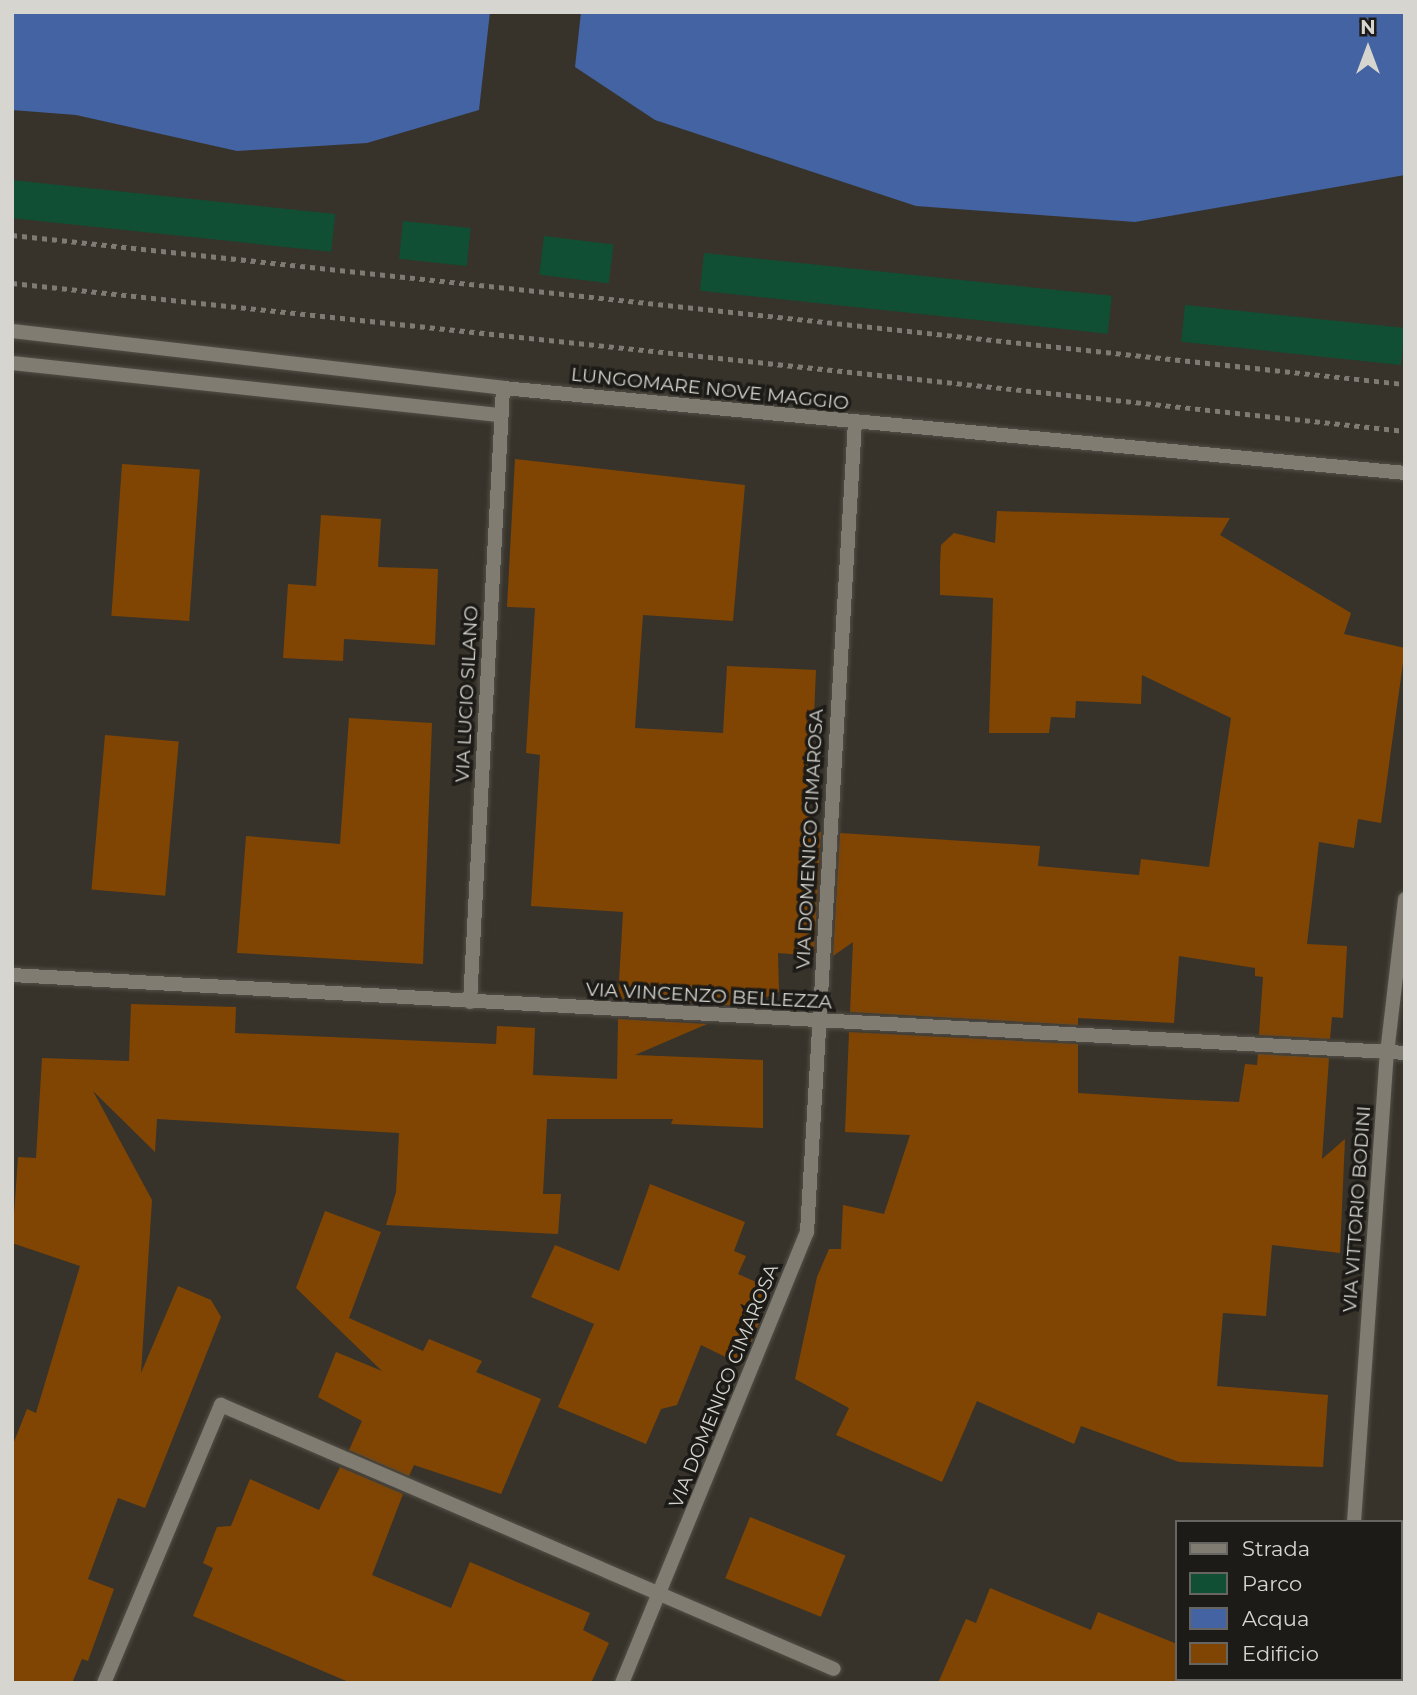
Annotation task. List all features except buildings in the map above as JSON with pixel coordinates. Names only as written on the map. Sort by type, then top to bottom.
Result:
[{"type":"street","name":"LUNGOMARE NOVE MAGGIO","points":[[12,331],[503,388],[1405,474]]},
{"type":"street","points":[[12,363],[501,415]]},
{"type":"street","name":"VIA LUCIO SILANO","points":[[470,1002],[503,388]]},
{"type":"street","name":"VIA DOMENICO CIMAROSA","points":[[622,1683],[807,1232],[855,422]]},
{"type":"street","name":"VIA VITTORIO BODINI","points":[[1354,1520],[1387,1053],[1405,899]]},
{"type":"street","name":"VIA VINCENZO BELLEZZA","points":[[12,975],[1405,1054]]},
{"type":"street","points":[[104,1683],[221,1405],[834,1669]]},
{"type":"path","points":[[12,235],[1405,384]]},
{"type":"path","points":[[12,283],[1405,432]]},
{"type":"green space","points":[[12,180],[335,214],[331,252],[12,218]]},
{"type":"green space","points":[[403,221],[471,228],[467,266],[399,259]]},
{"type":"green space","points":[[544,236],[613,245],[609,283],[539,275]]},
{"type":"green space","points":[[704,253],[1112,296],[1108,334],[700,291]]},
{"type":"green space","points":[[1185,305],[1405,328],[1401,365],[1181,342]]},
{"type":"water","points":[[12,12],[490,12],[479,110],[367,143],[237,151],[76,115],[12,110]]},
{"type":"water","points":[[581,12],[1405,12],[1405,175],[1135,222],[916,206],[655,120],[575,67]]}]
